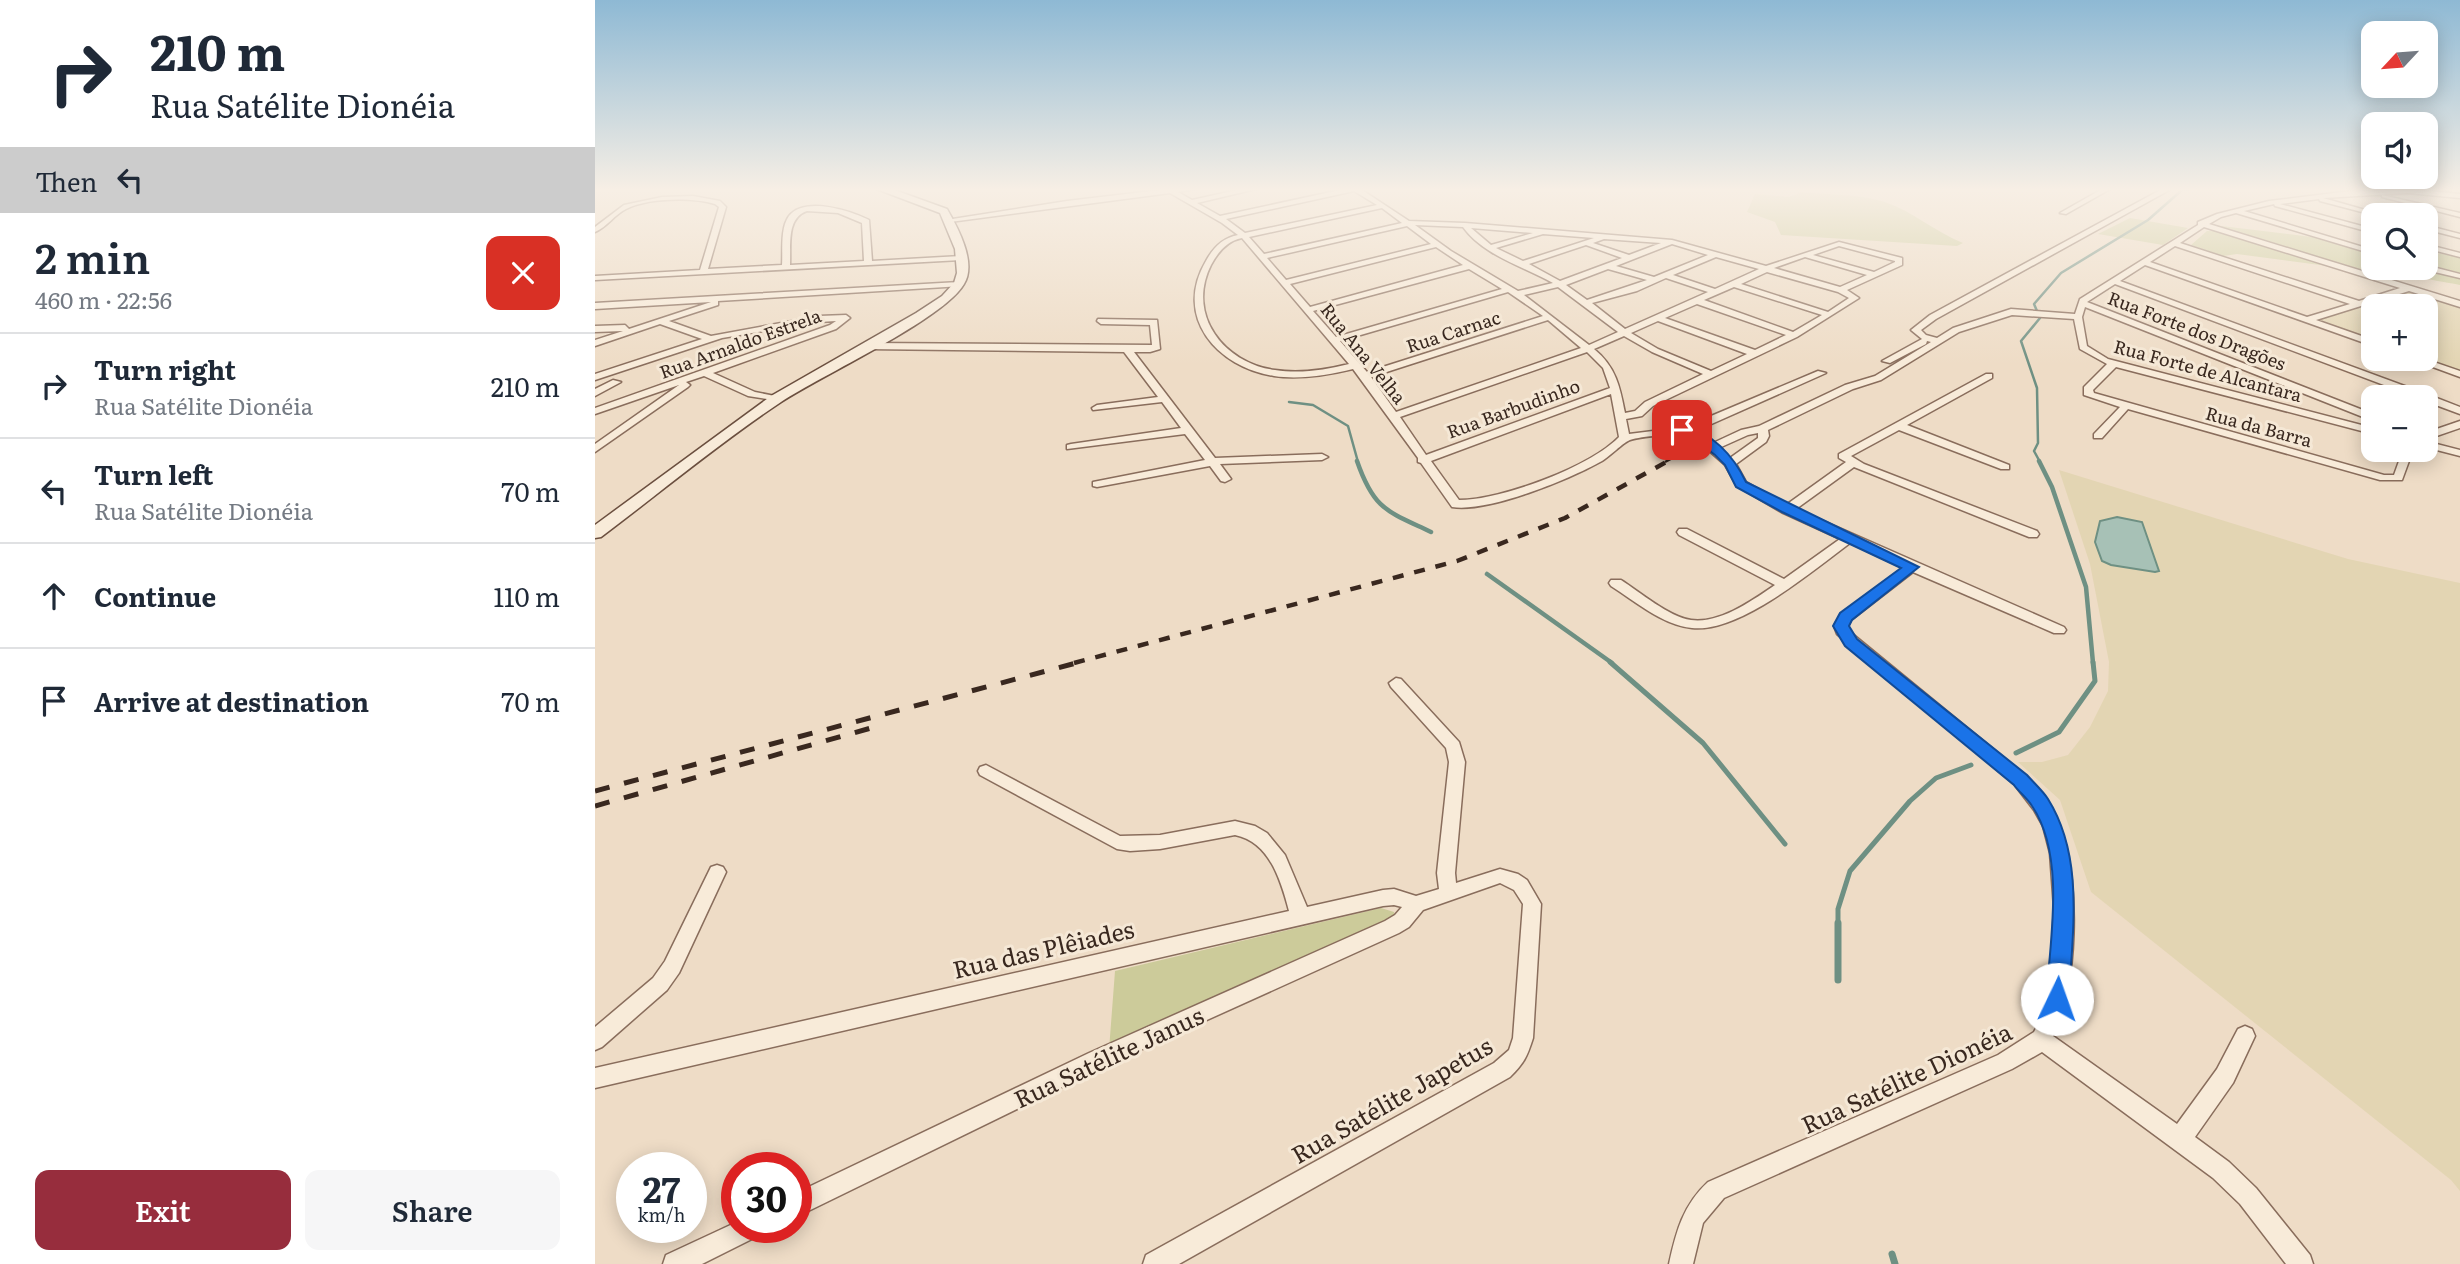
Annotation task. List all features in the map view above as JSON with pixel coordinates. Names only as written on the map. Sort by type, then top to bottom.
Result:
[{"type":"main road","points":[[595,533],[776,399],[920,316],[946,298],[959,285],[963,273],[958,247]]},
{"type":"street","points":[[703,272],[711,247]]},
{"type":"street","points":[[786,268],[788,247]]},
{"type":"street","points":[[867,247],[868,263]]},
{"type":"street","points":[[1220,247],[1208,262],[1197,289],[1202,320],[1218,346],[1235,360],[1287,376],[1331,372],[1356,365]]},
{"type":"street","name":"Rua Ana Velha","points":[[1253,247],[1365,376],[1422,460],[1456,504],[1475,504],[1516,492],[1594,461],[1616,450],[1624,438]]},
{"type":"street","points":[[1262,257],[1306,247]]},
{"type":"street","points":[[1284,283],[1428,247]]},
{"type":"street","points":[[1439,247],[1514,291],[1607,367],[1616,389],[1624,438],[1688,430],[1821,373]]},
{"type":"street","points":[[1491,247],[1560,284],[1588,302],[1625,333],[1672,358],[1711,374]]},
{"type":"street","points":[[1523,264],[1574,247]]},
{"type":"street","points":[[1598,247],[1630,258]]},
{"type":"street","points":[[1334,340],[1514,291],[1560,284],[1658,247]]},
{"type":"street","points":[[1620,417],[1638,414],[1649,404],[1794,334],[1855,298],[1841,290],[1690,247]]},
{"type":"street","points":[[1393,416],[1587,349],[1781,262],[1828,247]]},
{"type":"street","points":[[1841,290],[1899,263],[1899,260],[1857,247]]},
{"type":"street","points":[[1934,340],[1915,331],[1933,317],[2062,247]]},
{"type":"street","points":[[2082,303],[2166,247]]},
{"type":"street","points":[[2184,247],[2357,303]]},
{"type":"street","points":[[2275,247],[2460,304]]},
{"type":"street","points":[[2438,249],[2460,255]]},
{"type":"street","points":[[1588,302],[1612,297],[1716,254]]},
{"type":"street","points":[[1806,256],[1873,274]]},
{"type":"street","points":[[595,278],[961,258]]},
{"type":"street","points":[[2143,262],[2361,339]]},
{"type":"street","points":[[1307,310],[1469,266]]},
{"type":"street","points":[[1608,266],[1654,280]]},
{"type":"street","points":[[2438,270],[2460,276]]},
{"type":"street","points":[[1665,275],[1715,292]]},
{"type":"street","points":[[2113,281],[2393,385]]},
{"type":"street","points":[[1734,284],[1829,315]]},
{"type":"street","points":[[595,306],[959,285]]},
{"type":"street","points":[[2306,320],[2410,288]]},
{"type":"street","points":[[595,343],[733,297]]},
{"type":"street","points":[[1697,301],[1794,334]]},
{"type":"street","name":"Rua Forte de Alcantara","points":[[2082,303],[2078,317],[2083,347],[2089,353],[2112,364],[2361,428]]},
{"type":"street","name":"Rua Forte dos Dragões","points":[[2082,303],[2361,413]]},
{"type":"street","points":[[1887,360],[1956,330],[2005,313],[2078,317]]},
{"type":"street","name":"Rua Carnac","points":[[1365,376],[1549,317]]},
{"type":"street","name":"Rua Arnaldo Estrela","points":[[595,377],[710,339],[819,319],[846,318],[833,327],[595,411]]},
{"type":"street","points":[[1658,318],[1754,353]]},
{"type":"street","points":[[662,321],[710,339]]},
{"type":"street","points":[[866,346],[1157,347],[1155,323],[1101,321]]},
{"type":"street","points":[[595,330],[644,327]]},
{"type":"street","points":[[1713,447],[1745,432],[1762,429],[1849,387],[1878,378],[1934,340]]},
{"type":"street","points":[[1126,348],[1225,479]]},
{"type":"street","name":"Rua da Barra","points":[[2112,364],[2088,389],[2087,392],[2092,397],[2392,479],[2398,478],[2404,462]]},
{"type":"street","points":[[2438,366],[2460,374]]},
{"type":"street","points":[[595,449],[702,374],[752,394],[776,399]]},
{"type":"street","points":[[1989,376],[1843,453],[1845,458],[1853,462],[2033,534]]},
{"type":"street","points":[[595,393],[616,382]]},
{"type":"street","name":"Rua Barbudinho","points":[[1422,460],[1616,389]]},
{"type":"street","points":[[1097,408],[1164,399]]},
{"type":"street","points":[[2438,402],[2460,411]]},
{"type":"street","points":[[1618,405],[1649,404]]},
{"type":"street","points":[[2320,418],[2340,413],[2338,404]]},
{"type":"street","points":[[2098,436],[2125,407]]},
{"type":"street","points":[[2438,432],[2460,424]]},
{"type":"street","points":[[1896,425],[2005,467]]},
{"type":"street","points":[[1730,463],[1762,440],[1762,429]]},
{"type":"street","points":[[1071,447],[1188,430]]},
{"type":"street","points":[[1688,430],[1730,463],[1741,484],[1787,510],[2059,630]]},
{"type":"street","points":[[2438,447],[2460,453]]},
{"type":"street","points":[[1097,484],[1245,458],[1322,457]]},
{"type":"street","points":[[1787,510],[1853,462]]},
{"type":"street","points":[[1683,532],[1783,584]]},
{"type":"street","points":[[1616,583],[1670,615],[1696,625],[1714,624],[1729,618],[1783,584],[1849,538]]},
{"type":"street","name":"Rua Satélite Dionéia","points":[[1681,1264],[1689,1227],[1699,1204],[1716,1190],[2005,1062],[2041,1039],[2057,999],[2064,888],[2055,837],[2041,802],[2020,780],[1851,643],[1841,626],[1846,617],[1912,567]]},
{"type":"street","points":[[1396,683],[1453,746],[1457,762],[1446,873],[1448,891],[1416,904]]},
{"type":"street","points":[[986,771],[1117,842],[1144,844],[1223,829],[1249,828],[1266,842],[1279,862],[1300,916]]},
{"type":"street","points":[[595,1040],[660,984],[672,967],[717,872]]},
{"type":"street","name":"Rua Satélite Japetus","points":[[1154,1264],[1502,1070],[1517,1056],[1523,1038],[1532,904],[1521,885],[1513,878],[1500,876],[1448,891]]},
{"type":"street","name":"Rua das Plêiades","points":[[595,1078],[1383,898],[1394,897],[1416,904]]},
{"type":"street","name":"Rua Satélite Janus","points":[[812,1197],[1097,1060],[1392,927],[1402,921],[1416,904]]},
{"type":"street","points":[[2180,1139],[2225,1076],[2245,1036]]},
{"type":"street","points":[[2041,1039],[2221,1170],[2248,1196],[2301,1264]]},
{"type":"street","points":[[675,1264],[721,1242]]},
{"type":"shaded area","points":[[2197,247],[2271,247],[2335,267],[2237,254],[2223,256]]},
{"type":"shaded area","points":[[2285,247],[2352,247],[2361,250],[2361,270]]},
{"type":"shaded area","points":[[2438,253],[2460,257],[2460,274],[2438,268]]},
{"type":"shaded area","points":[[2438,272],[2460,278],[2460,285],[2431,280],[2438,280]]},
{"type":"shaded area","points":[[2410,290],[2422,294],[2397,294]]},
{"type":"shaded area","points":[[2438,300],[2460,307],[2460,371],[2438,364]]},
{"type":"shaded area","points":[[2361,305],[2361,337],[2313,320]]},
{"type":"shaded area","points":[[2059,470],[2348,559],[2460,583],[2460,1191],[2451,1180],[2091,892],[2060,800],[2018,762],[2042,762],[2068,755],[2090,727],[2108,691],[2109,662],[2090,564]]},
{"type":"shaded area","points":[[2117,517],[2142,522],[2159,571],[2111,565],[2102,561],[2095,542],[2100,521]]},
{"type":"shaded area","points":[[1381,908],[1394,912],[1395,917],[1109,1050],[1115,971]]},
{"type":"waterway","points":[[2040,462],[2034,451],[2038,443],[2037,388],[2021,341],[2040,318],[2034,304],[2061,273],[2104,247]]},
{"type":"waterway","points":[[1289,402],[1313,405],[1348,426],[1358,462]]},
{"type":"waterway","points":[[1357,461],[1370,490],[1384,507],[1431,532]]},
{"type":"waterway","points":[[2039,461],[2052,487],[2086,587],[2093,663]]},
{"type":"waterway","points":[[1487,574],[1612,663]]},
{"type":"waterway","points":[[1610,662],[1703,743],[1785,844]]},
{"type":"waterway","points":[[2016,753],[2059,732],[2095,681],[2093,662]]},
{"type":"waterway","points":[[1838,980],[1838,909],[1850,871],[1910,801],[1936,778],[1971,765]]},
{"type":"waterway","points":[[1892,1254],[1895,1264]]},
{"type":"railway","points":[[1665,462],[1678,455]]},
{"type":"railway","points":[[1074,663],[1457,561],[1565,518],[1668,461]]},
{"type":"railway","points":[[595,791],[1080,662]]},
{"type":"railway","points":[[595,806],[878,726]]},
{"type":"route","points":[[1682,430],[1693,432],[1706,440],[1730,463],[1741,484],[1787,510],[1912,567],[1846,617],[1841,626],[1851,643],[2020,780],[2041,802],[2055,837],[2064,888],[2057,999]]}]
